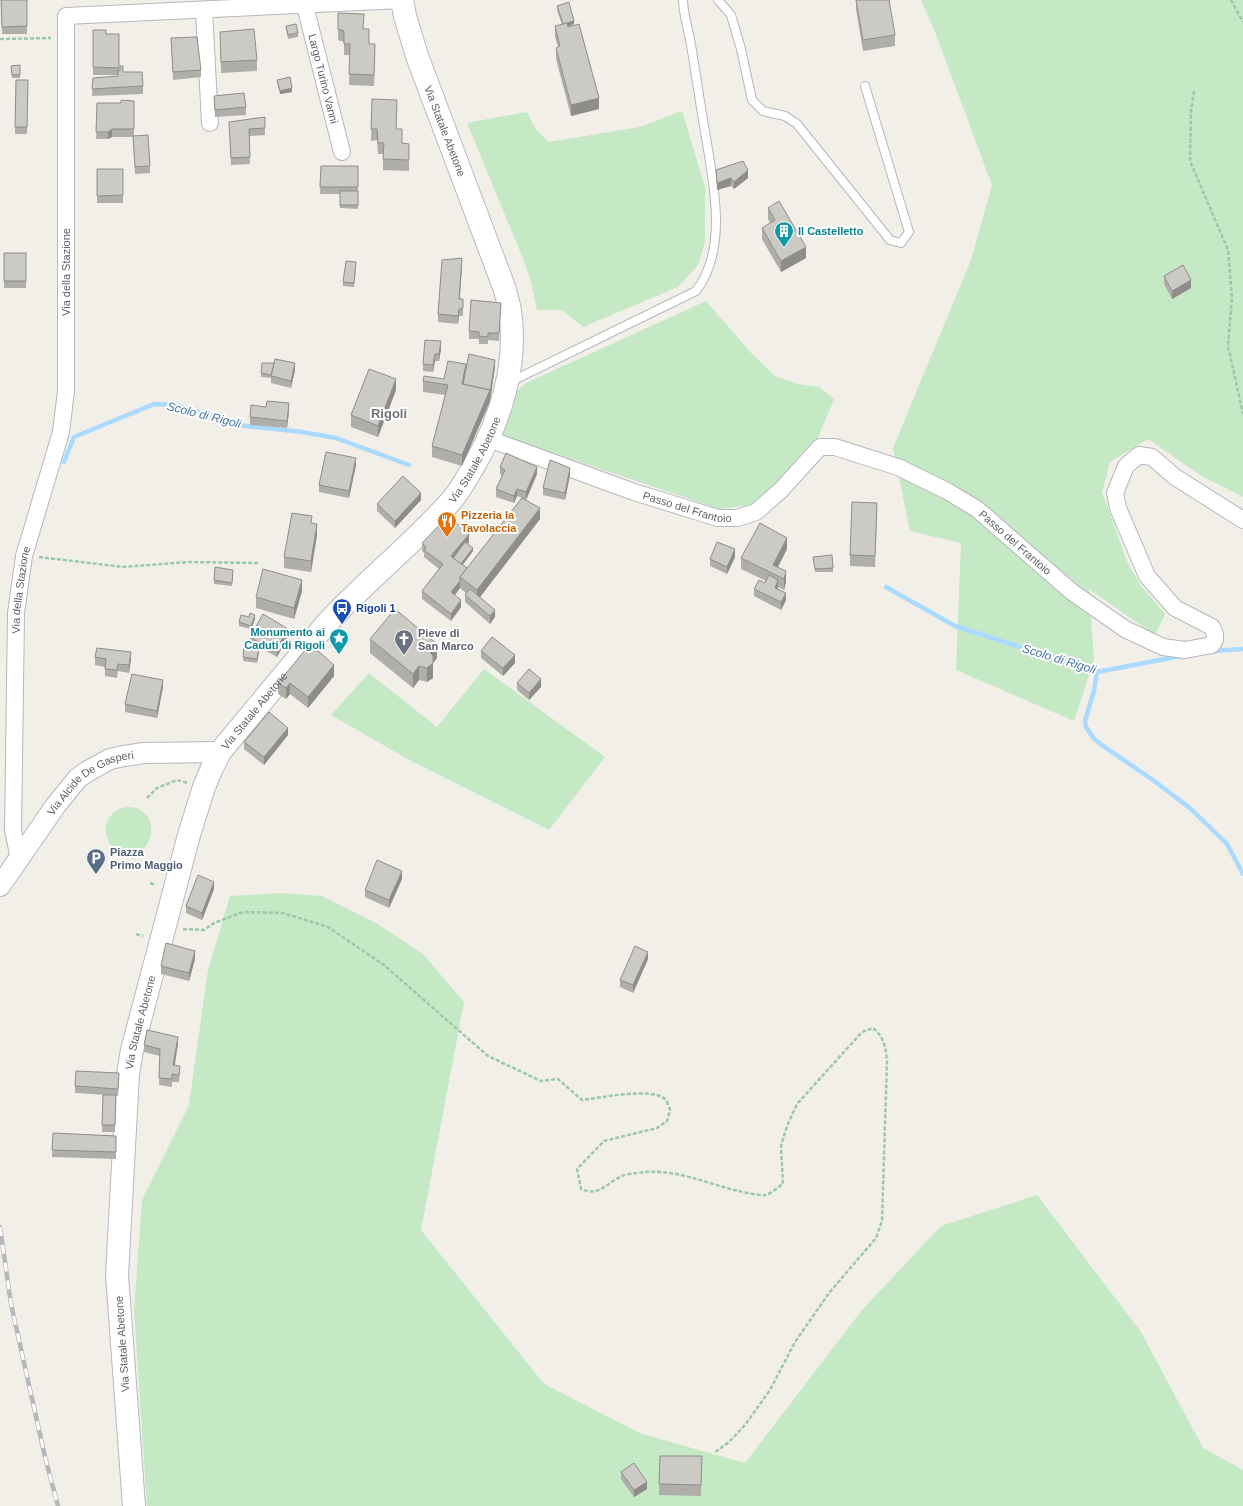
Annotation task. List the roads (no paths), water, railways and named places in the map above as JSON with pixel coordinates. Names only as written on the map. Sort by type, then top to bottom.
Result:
[{"type":"main road","name":"Via Statale Abetone","points":[[134,1506],[118,1275],[126,1096],[132,1050],[189,835],[204,788],[220,752],[327,623],[345,603],[432,522],[453,498],[468,476],[489,439],[508,384],[512,325],[504,287],[416,56],[402,0]]},
{"type":"street","name":"Via della Stazione","points":[[19,859],[12,830],[16,613],[24,556],[61,432],[66,391],[66,16],[305,6],[402,0]]},
{"type":"street","name":"Largo Turino Vanni","points":[[305,6],[342,152]]},
{"type":"street","points":[[204,10],[210,123]]},
{"type":"street","name":"Passo del Frantoio","points":[[489,439],[634,492],[718,518],[737,518],[756,512],[781,490],[820,447],[835,446],[898,467],[947,491],[978,509],[1072,592],[1125,629],[1163,647],[1185,650],[1212,645],[1215,634],[1212,627],[1174,608],[1147,576],[1118,508],[1115,493],[1126,466],[1140,456],[1152,457],[1175,477],[1243,520]]},
{"type":"street","name":"Via Alcide De Gasperi","points":[[0,886],[56,805],[78,778],[99,764],[110,759],[144,753],[220,752]]},
{"type":"lane","points":[[508,384],[696,291],[703,282],[710,262],[715,236],[715,203],[711,167],[684,0]]},
{"type":"lane","points":[[718,0],[732,15],[741,48],[752,100],[763,112],[785,116],[796,124],[890,240],[901,243],[909,232],[865,86]]},
{"type":"waterway","name":"Scolo di Rigoli","points":[[64,462],[74,437],[154,404],[176,405],[238,425],[302,432],[336,438],[409,465]]},
{"type":"waterway","name":"Scolo di Rigoli","points":[[886,587],[955,626],[1097,672],[1181,656]]},
{"type":"waterway","name":"Scolo di Rigoli","points":[[1212,651],[1243,649]]},
{"type":"waterway","points":[[1097,672],[1094,691],[1085,721],[1086,727],[1094,739],[1153,780],[1191,809],[1227,844],[1243,874]]},
{"type":"railway","points":[[0,1227],[11,1304],[45,1457],[58,1506]]},
{"type":"place","name":"Il Castelletto","points":[[784,248]]},
{"type":"place","name":"Pizzeria la Tavolaccia","points":[[447,538]]},
{"type":"place","name":"Rigoli 1","points":[[342,625]]},
{"type":"place","name":"Monumento ai Caduti di Rigoli","points":[[339,655]]},
{"type":"place","name":"Pieve di San Marco","points":[[404,656]]},
{"type":"place","name":"Piazza Primo Maggio","points":[[96,875]]},
{"type":"district","name":"Rigoli","points":[[389,413]]}]
